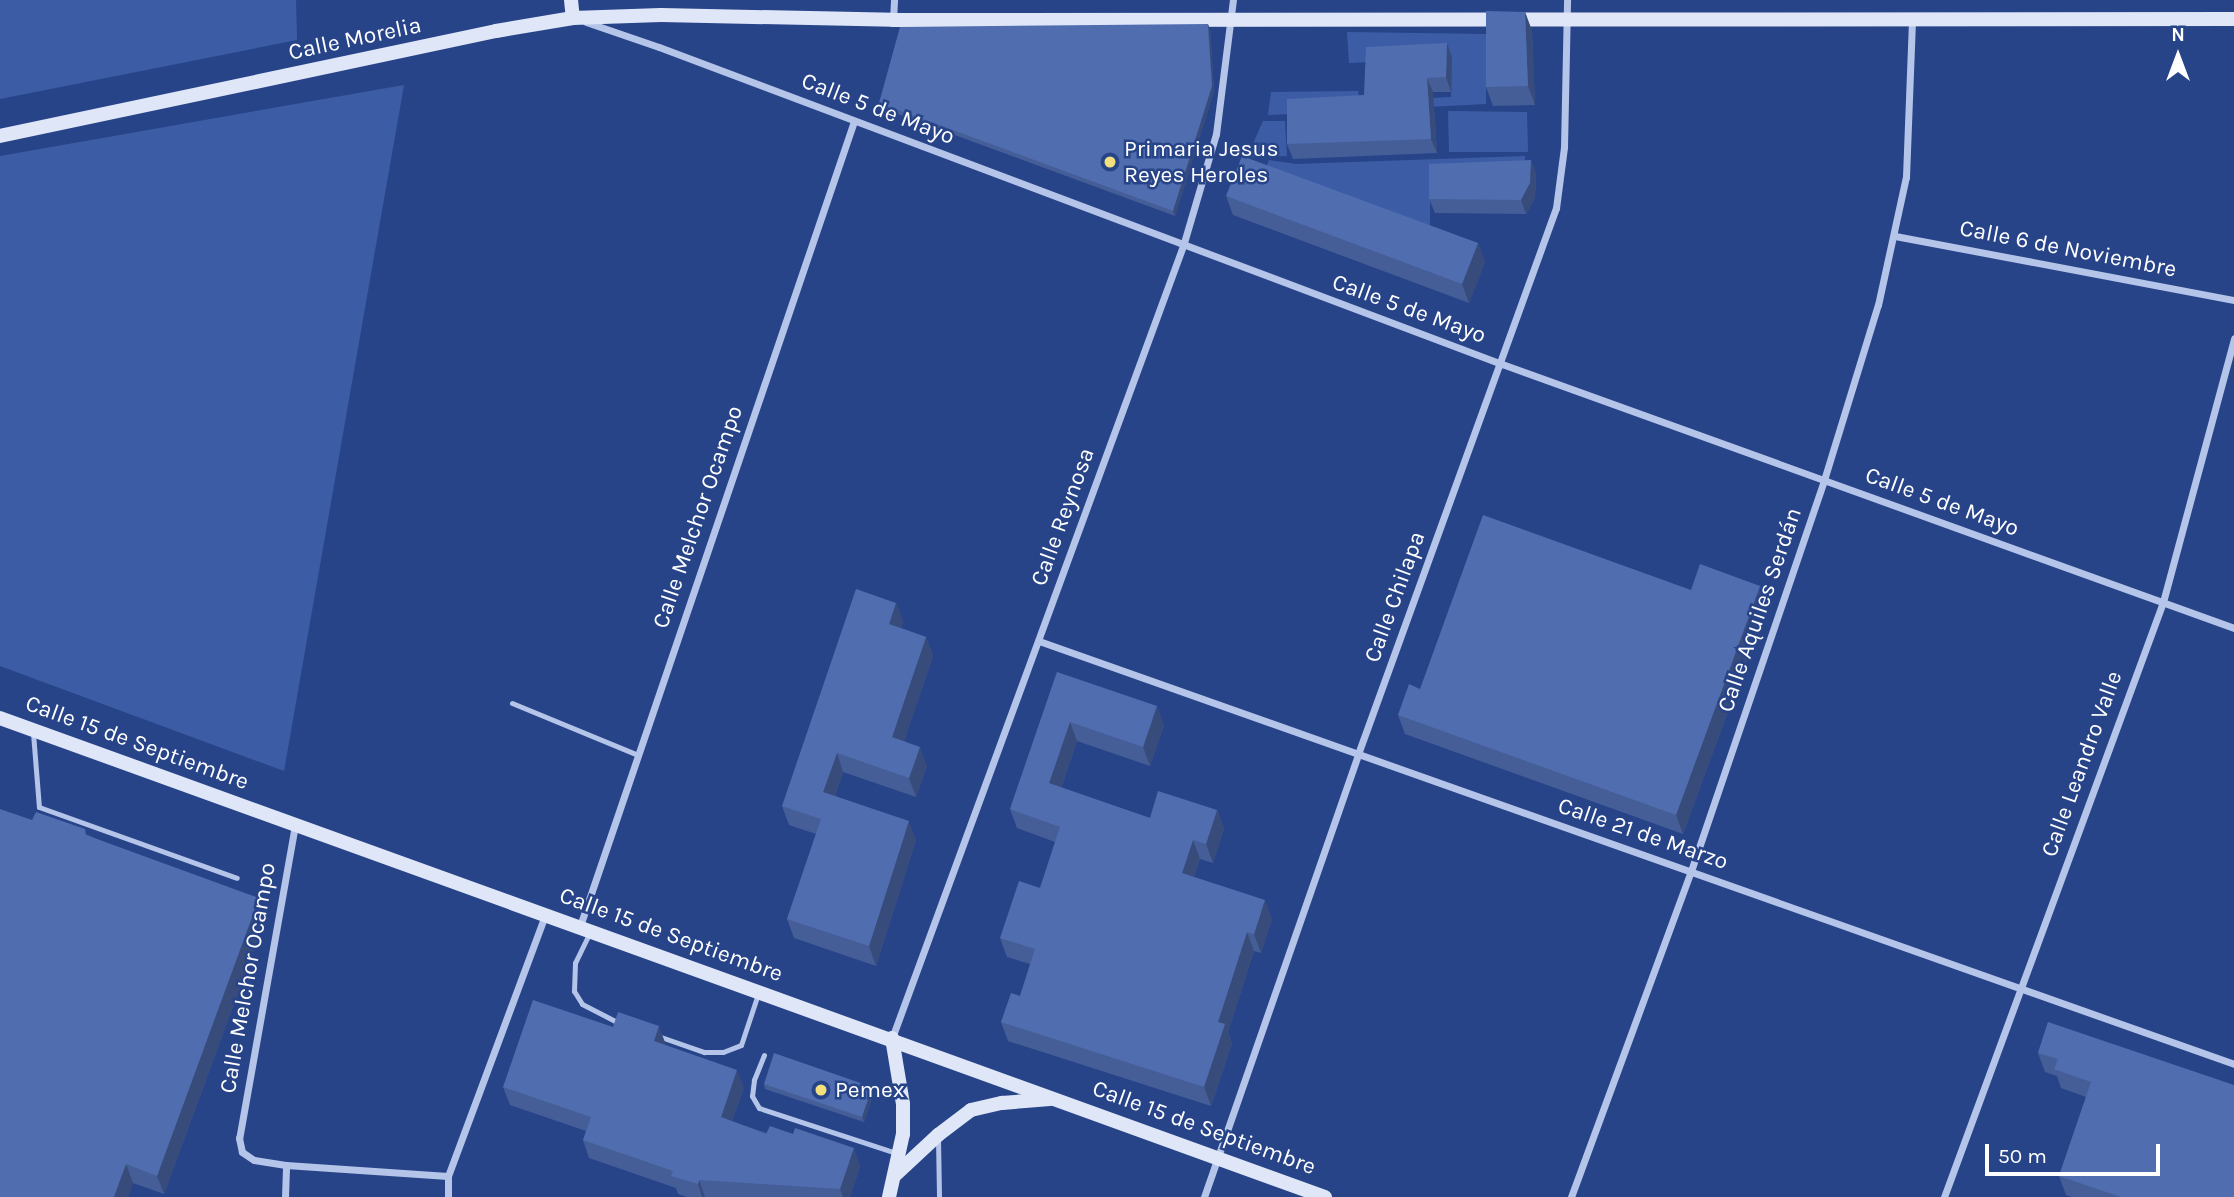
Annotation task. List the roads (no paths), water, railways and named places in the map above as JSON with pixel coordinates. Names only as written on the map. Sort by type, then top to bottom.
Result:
[{"type":"street","points":[[571,0],[573,18]]},
{"type":"street","points":[[893,20],[894,0]]},
{"type":"street","name":"Calle Reynosa","points":[[892,1038],[1183,246],[1216,135],[1233,18],[1233,0]]},
{"type":"street","name":"Calle Chilapa","points":[[1204,1197],[1358,754],[1502,364],[1556,208],[1564,147],[1567,0]]},
{"type":"street","name":"Calle Morelia","points":[[0,136],[496,31],[573,18],[661,15],[893,20],[2234,19]]},
{"type":"street","name":"Calle 5 de Mayo","points":[[573,18],[1502,364],[2234,628]]},
{"type":"street","name":"Calle Aquiles Serdán","points":[[1572,1197],[1691,871],[1824,480],[1878,305],[1906,177],[1912,19]]},
{"type":"street","name":"Calle Melchor Ocampo","points":[[585,929],[638,755],[854,121]]},
{"type":"street","name":"Calle 6 de Noviembre","points":[[1895,236],[2234,300]]},
{"type":"street","name":"Calle Leandro Valle","points":[[1944,1197],[2163,602],[2234,338]]},
{"type":"street","name":"Calle 21 de Marzo","points":[[1039,641],[2234,1064]]},
{"type":"street","name":"Calle 15 de Septiembre","points":[[0,718],[892,1038],[1325,1197]]},
{"type":"street","name":"Calle Melchor Ocampo","points":[[286,1165],[254,1160],[242,1152],[239,1138],[296,825]]},
{"type":"street","points":[[448,1197],[448,1176],[545,914]]},
{"type":"street","points":[[889,1197],[899,1154],[903,1104],[892,1038]]},
{"type":"street","points":[[895,1175],[938,1135],[971,1110],[1002,1103],[1057,1099]]},
{"type":"street","points":[[285,1197],[286,1165],[448,1176]]},
{"type":"lane","points":[[512,703],[638,755]]},
{"type":"lane","points":[[33,730],[39,807],[237,878]]},
{"type":"lane","points":[[585,929],[575,963],[574,991],[582,1004],[623,1024]]},
{"type":"lane","points":[[649,1033],[704,1052],[723,1052],[741,1045],[759,991]]},
{"type":"lane","points":[[764,1055],[754,1080],[752,1096],[759,1108],[899,1154]]},
{"type":"lane","points":[[938,1135],[939,1197]]},
{"type":"place","name":"Primaria Jesus Reyes Heroles","points":[[1110,162]]},
{"type":"place","name":"Pemex","points":[[821,1090]]}]
